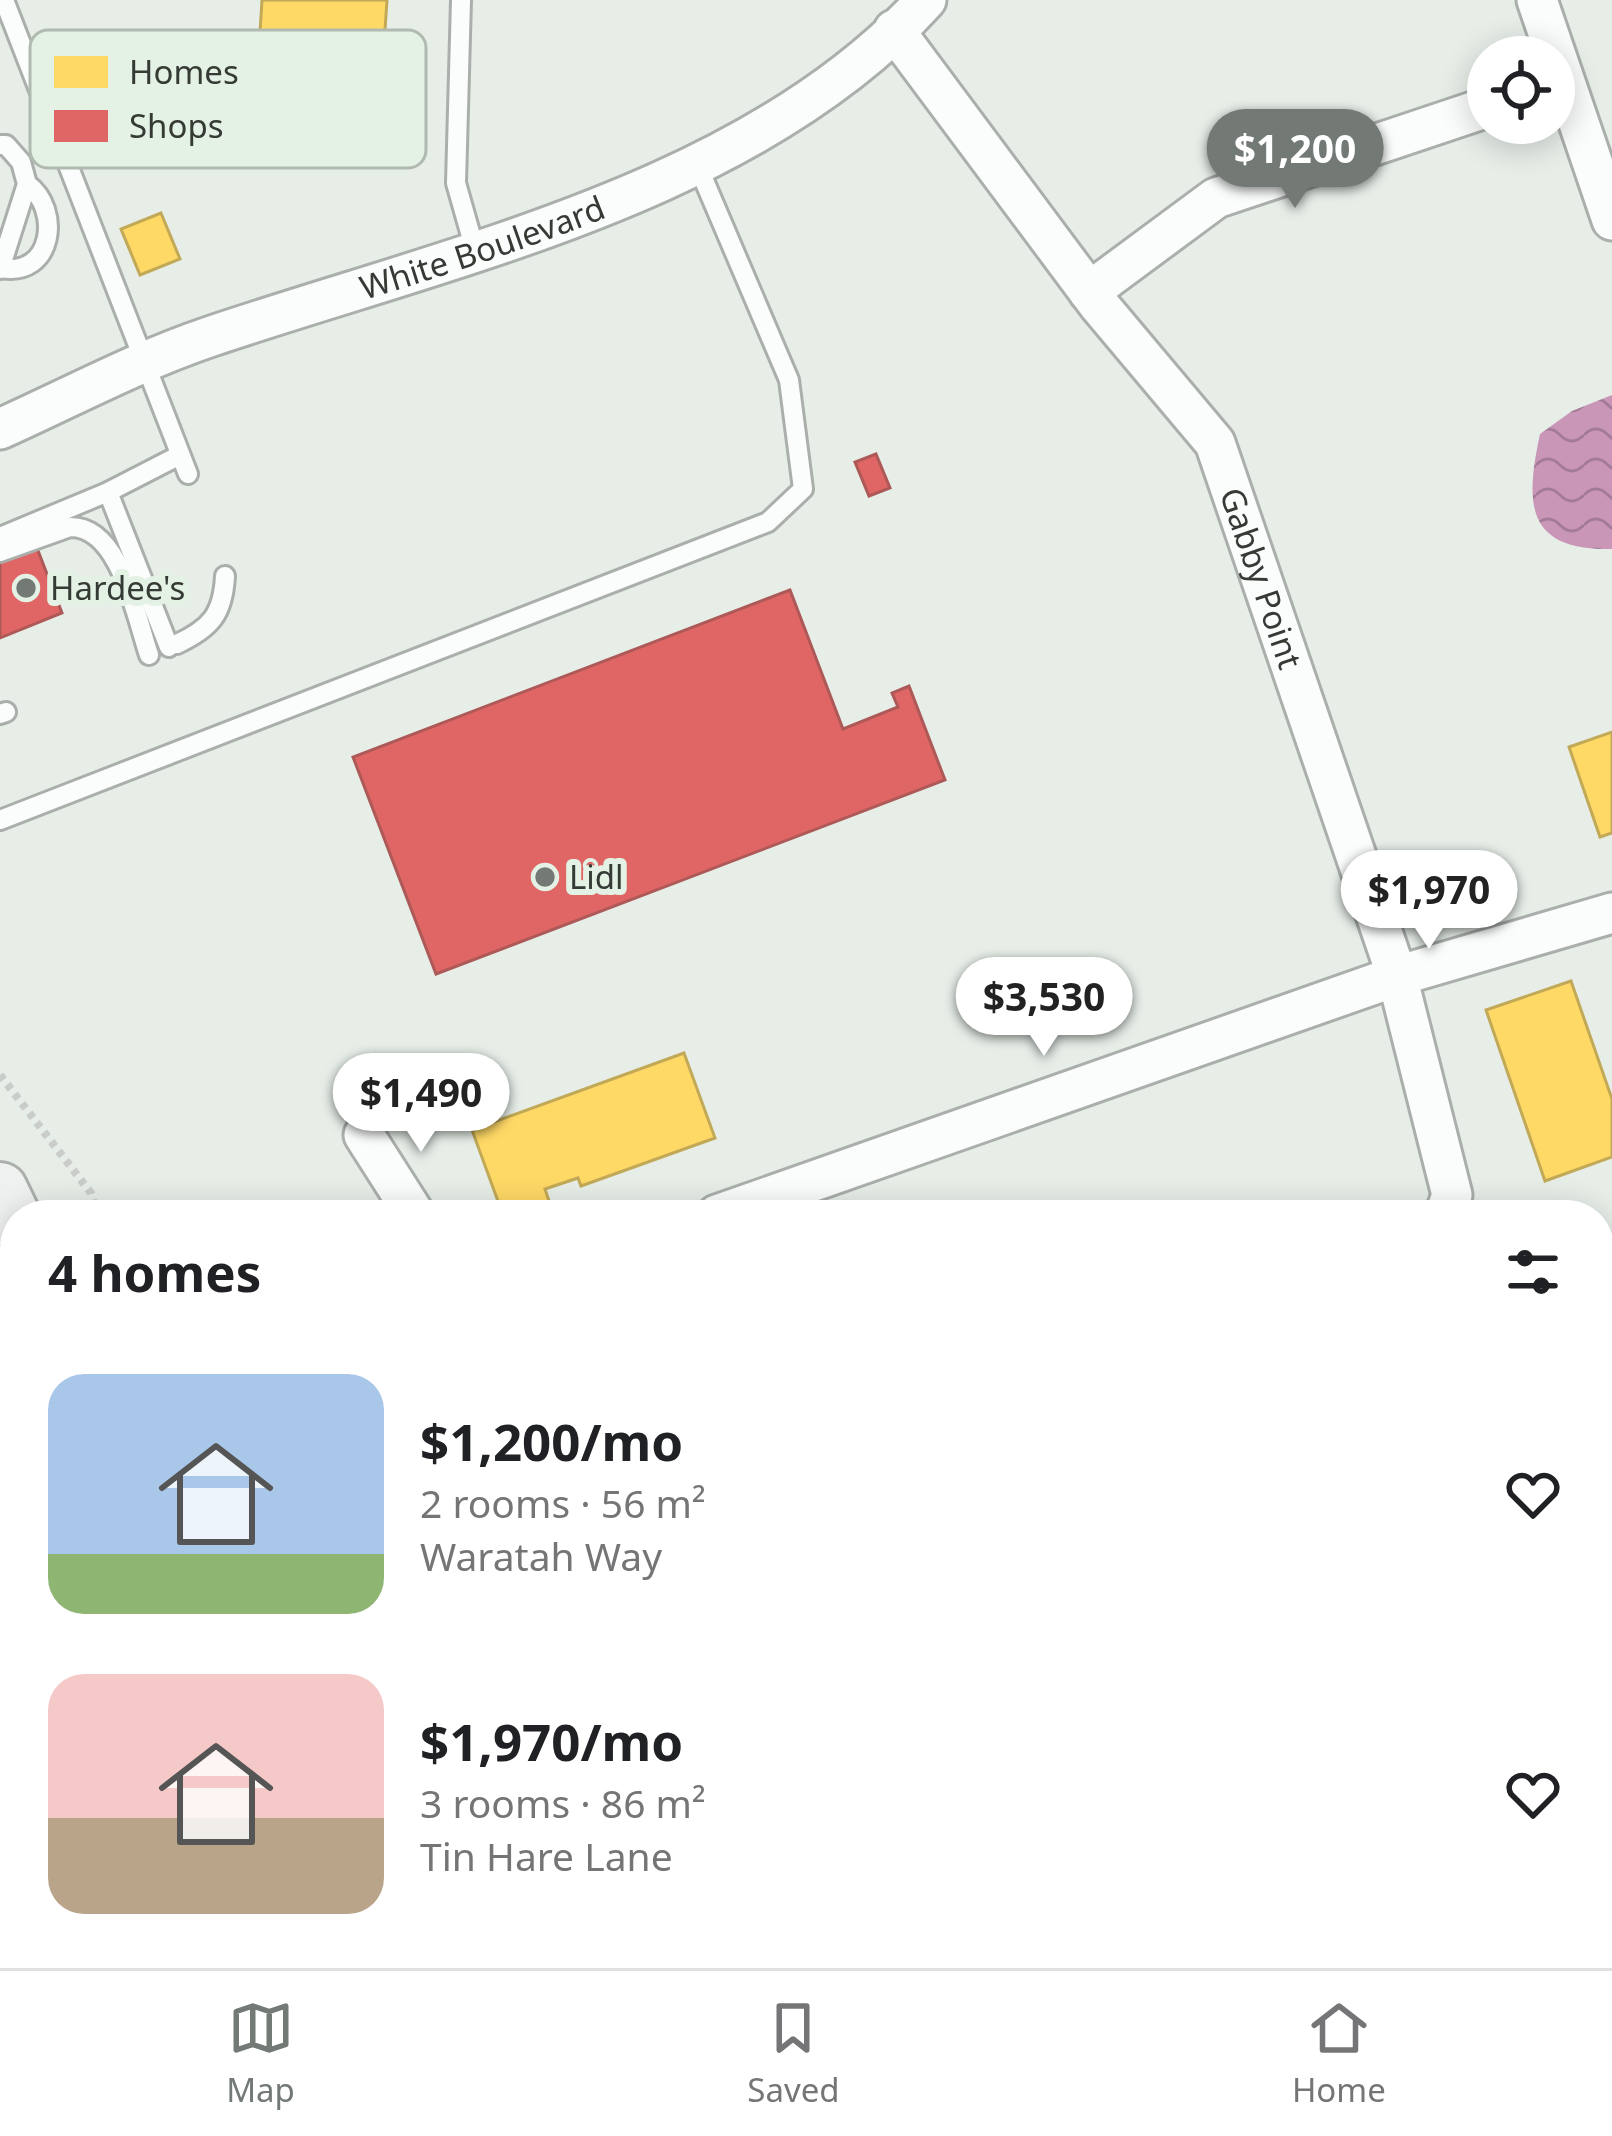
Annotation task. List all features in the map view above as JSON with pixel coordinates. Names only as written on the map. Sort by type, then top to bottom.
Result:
[{"type":"street","name":"White Boulevard","points":[[0,429],[202,340],[588,213],[697,164],[740,144],[820,94],[926,0]]},
{"type":"street","points":[[1537,0],[1547,36]]},
{"type":"street","name":"Gabby Point","points":[[894,30],[1089,292],[1215,442],[1397,976],[1450,1200]]},
{"type":"street","points":[[1089,292],[1216,198],[1467,114]]},
{"type":"street","points":[[1575,124],[1612,220]]},
{"type":"street","points":[[760,1200],[1397,976],[1612,913]]},
{"type":"street","points":[[364,1135],[405,1200]]},
{"type":"lane","points":[[4,0],[8,35],[30,89]]},
{"type":"lane","points":[[461,0],[457,183],[475,250]]},
{"type":"lane","points":[[0,145],[6,145],[21,162],[27,184],[45,203],[50,227],[44,250],[31,263],[15,271],[1,268],[27,184]]},
{"type":"lane","points":[[0,820],[768,523],[802,489],[789,380],[697,164]]},
{"type":"lane","points":[[0,537],[184,465],[62,168]]},
{"type":"lane","points":[[108,492],[173,646],[212,621],[224,603],[225,576]]},
{"type":"lane","points":[[0,552],[70,527],[82,526],[94,533],[113,554],[149,655]]},
{"type":"path","points":[[0,1075],[93,1200]]},
{"type":"water","points":[[1612,395],[1612,549],[1562,542],[1547,532],[1533,501],[1540,434],[1572,411]]},
{"type":"building: Homes","points":[[262,0],[387,0],[385,30],[260,30]]},
{"type":"building: Homes","points":[[161,213],[180,259],[140,275],[121,229]]},
{"type":"building: Homes","points":[[1612,732],[1612,833],[1600,837],[1569,747]]},
{"type":"building: Homes","points":[[1571,981],[1612,1099],[1612,1157],[1545,1181],[1486,1010]]},
{"type":"building: Homes","points":[[684,1053],[715,1138],[581,1186],[578,1178],[545,1189],[549,1200],[498,1200],[472,1130]]},
{"type":"building: Shops","points":[[876,454],[890,488],[869,496],[855,462]]},
{"type":"building: Shops","name":"Hardee's","points":[[37,548],[62,613],[0,638],[0,562]]},
{"type":"building: Shops","name":"Lidl","points":[[790,590],[843,729],[898,707],[892,693],[909,686],[945,780],[436,974],[353,757]]},
{"type":"place","name":"Hardee's","points":[[26,588]]},
{"type":"place","name":"Lidl","points":[[545,877]]}]
